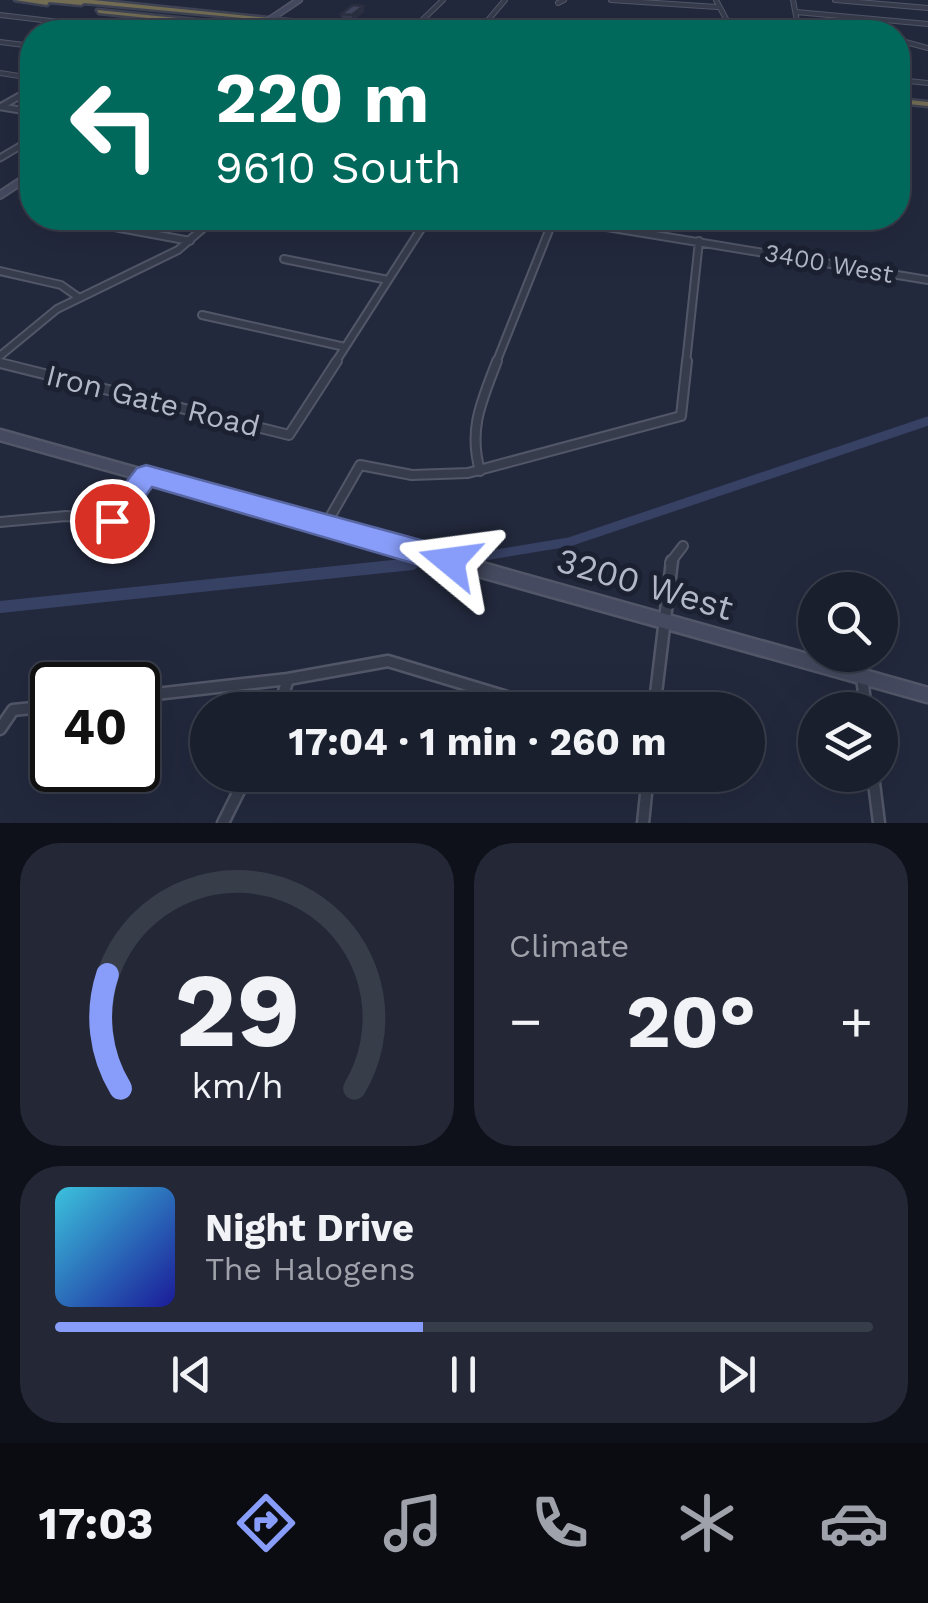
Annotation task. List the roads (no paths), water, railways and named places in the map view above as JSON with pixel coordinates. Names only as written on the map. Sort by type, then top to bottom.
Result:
[{"type":"highway","points":[[18,0],[217,20]]},
{"type":"highway","points":[[41,0],[244,20]]},
{"type":"highway","points":[[75,0],[291,20]]},
{"type":"highway","points":[[8,1],[175,20]]},
{"type":"street","points":[[269,20],[300,0]]},
{"type":"street","points":[[422,20],[443,0]]},
{"type":"street","points":[[488,20],[504,0]]},
{"type":"street","points":[[558,3],[564,0]]},
{"type":"street","points":[[611,0],[717,7]]},
{"type":"street","points":[[716,0],[724,20]]},
{"type":"street","points":[[793,0],[797,20]]},
{"type":"street","points":[[834,0],[928,8]]},
{"type":"street","points":[[796,12],[884,20]]},
{"type":"street","points":[[0,15],[41,20]]},
{"type":"street","points":[[131,230],[190,241]]},
{"type":"street","points":[[0,359],[78,297],[190,241],[202,230]]},
{"type":"street","name":"Iron Gate Road","points":[[0,359],[289,435],[421,230]]},
{"type":"street","points":[[480,471],[472,437],[476,412],[548,230]]},
{"type":"street","name":"3400 West","points":[[630,230],[928,280]]},
{"type":"street","points":[[326,526],[360,466],[432,476],[480,471],[681,416],[699,241]]},
{"type":"street","points":[[284,259],[388,280]]},
{"type":"street","points":[[0,272],[61,285],[78,297]]},
{"type":"street","points":[[202,315],[345,347]]},
{"type":"street","name":"3200 West","points":[[0,434],[928,695]]},
{"type":"street","points":[[0,522],[66,516],[112,521],[146,476]]},
{"type":"street","points":[[656,692],[668,565],[683,546]]},
{"type":"street","points":[[160,694],[288,679],[377,662],[400,663],[493,692]]},
{"type":"street","points":[[862,676],[864,692]]},
{"type":"street","points":[[284,692],[288,679]]},
{"type":"street","points":[[0,729],[14,710],[30,708]]},
{"type":"street","points":[[223,823],[238,792]]},
{"type":"street","points":[[643,823],[646,792]]},
{"type":"street","points":[[875,792],[879,823]]},
{"type":"waterway","points":[[484,556],[569,542],[928,421]]},
{"type":"waterway","points":[[0,607],[412,564]]}]
